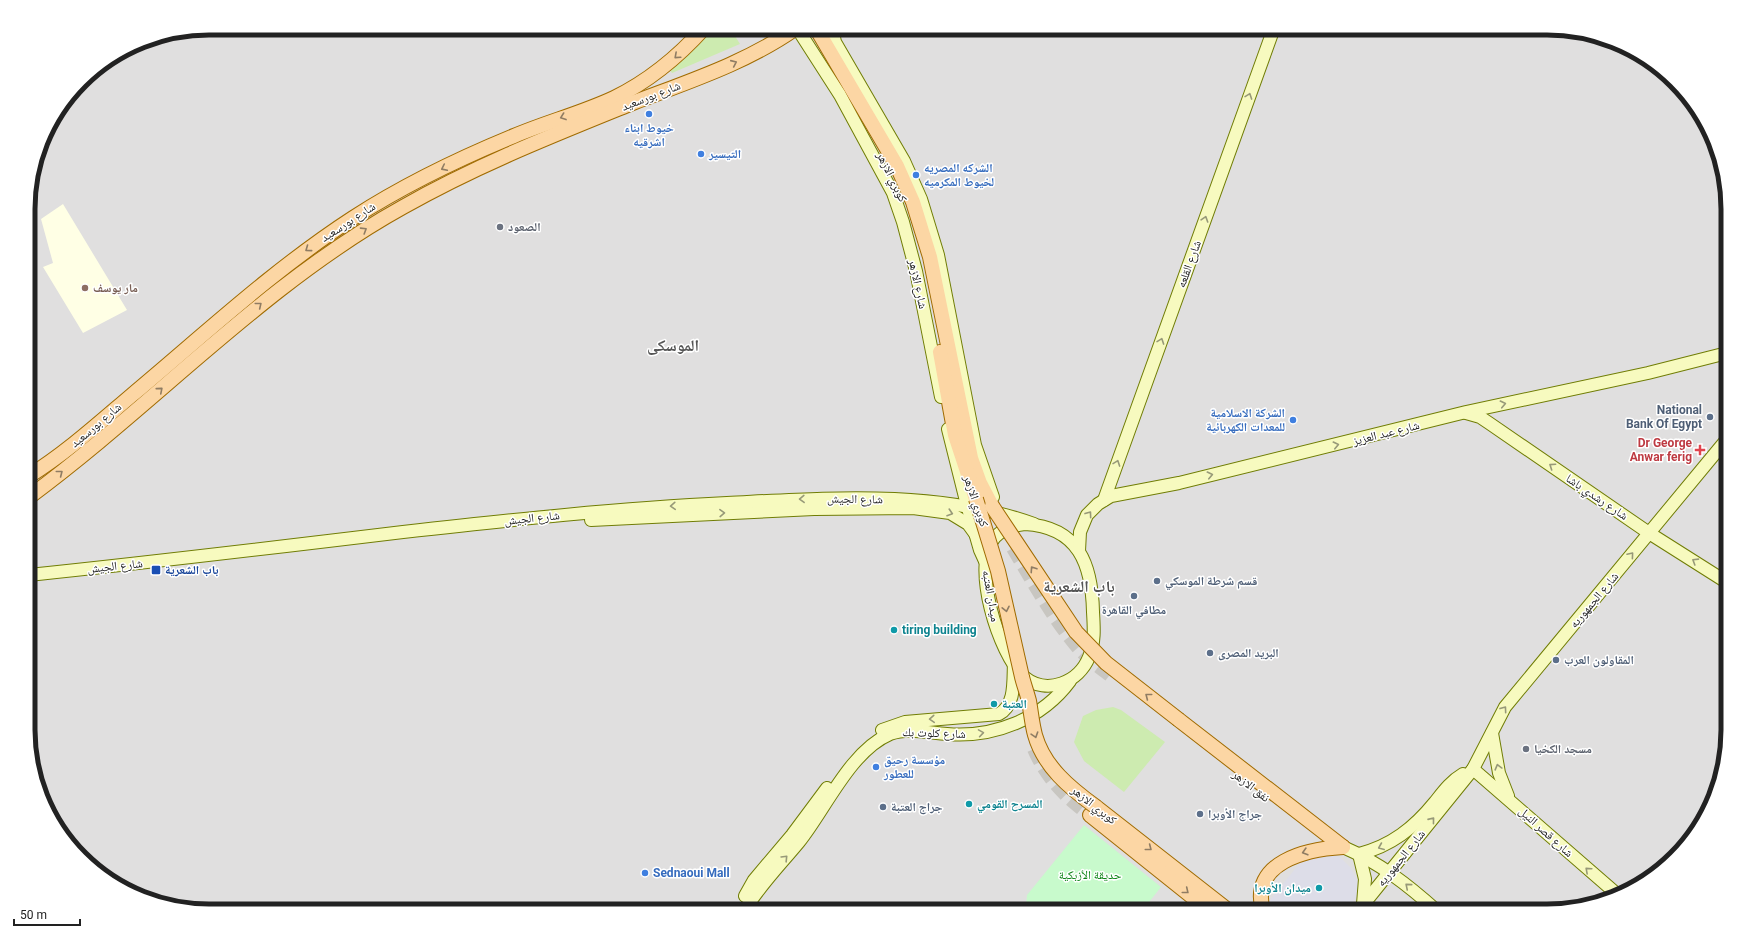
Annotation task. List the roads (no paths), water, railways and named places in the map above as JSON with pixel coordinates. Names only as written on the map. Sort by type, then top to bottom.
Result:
[{"type":"main road","name":"شارع بورسعيد","points":[[35,472],[81,438],[252,292],[332,232],[386,198],[462,159],[523,132],[599,104],[626,92],[663,68],[697,35]]},
{"type":"main road","name":"شارع بورسعيد","points":[[35,492],[123,422],[266,299],[305,269],[359,233],[426,194],[515,151],[698,78],[754,54],[787,35]]},
{"type":"main road","name":"شارع الازهر","points":[[803,35],[867,144],[893,193],[898,207],[916,271],[952,449],[967,505],[985,561]]},
{"type":"main road","name":"كوبري الازهر","points":[[804,35],[890,169],[906,204],[922,258],[955,435],[998,571],[1037,741],[1043,754],[1056,772],[1093,811],[1219,904]]},
{"type":"main road","name":"كوبري الازهر","points":[[820,35],[897,166],[913,202],[930,257],[970,451],[980,483],[989,500],[1076,632],[1106,662],[1176,722],[1336,848]]},
{"type":"main road","name":"شارع الازهر","points":[[834,35],[835,42],[904,161],[921,199],[938,255],[979,459],[992,495],[1005,514]]},
{"type":"main road","name":"شارع القلعه","points":[[1104,500],[1271,35]]},
{"type":"main road","name":"شارع عبد العزيز","points":[[1079,551],[1080,532],[1093,508],[1104,500],[1119,494],[1195,479],[1466,412],[1648,373],[1721,355]]},
{"type":"main road","name":"شارع رشدي باشا","points":[[1466,412],[1480,417],[1649,533],[1721,579]]},
{"type":"main road","name":"شارع الجمهوريه","points":[[1363,904],[1473,769],[1492,733],[1496,721],[1505,707],[1721,447]]},
{"type":"main road","name":"شارع الجيش","points":[[35,574],[540,516],[650,507],[776,500],[847,499],[930,501],[967,505],[1005,514],[1034,524]]},
{"type":"main road","name":"شارع الجيش","points":[[35,583],[61,578],[532,524],[711,514],[843,508],[925,509],[944,511],[957,516],[968,524],[976,535]]},
{"type":"main road","name":"ميدان العتبه","points":[[1034,524],[1045,525],[1058,531],[1079,551],[1086,567],[1092,590],[1094,631],[1092,648],[1086,664],[1072,679],[1054,686],[1038,684],[1025,677],[1014,663],[1002,641],[993,616],[988,594],[985,561],[990,544],[1002,532],[1017,525],[1034,524]]},
{"type":"main road","name":"شارع كلوت بك","points":[[740,904],[764,867],[792,835],[839,773],[870,739],[884,728],[899,723],[999,714],[1006,709],[1010,701],[1014,663]]},
{"type":"main road","name":"شارع كلوت بك","points":[[749,904],[769,876],[810,828],[843,777],[878,741],[892,733],[903,731],[970,735],[1006,727],[1029,717],[1048,704],[1072,679]]},
{"type":"main road","points":[[1492,733],[1499,773],[1509,799]]},
{"type":"main road","name":"شارع الجمهوريه","points":[[1358,854],[1381,847],[1402,835],[1418,821],[1450,784],[1473,769]]},
{"type":"main road","name":"شارع قصر النيل","points":[[1473,769],[1509,799],[1595,877],[1613,891]]},
{"type":"main road","points":[[1093,811],[1202,904]]},
{"type":"main road","points":[[1262,904],[1260,890],[1275,868],[1296,854],[1312,850],[1336,848],[1358,854],[1390,872],[1429,904]]},
{"type":"main road","points":[[1358,854],[1365,879],[1361,904]]},
{"type":"tunnel","points":[[1013,548],[1042,597],[1066,633],[1084,654],[1115,679]]},
{"type":"tunnel","points":[[1034,749],[1044,769],[1057,786],[1064,794],[1090,815]]},
{"type":"place","name":"خيوط ابناء اشرقيه","points":[[649,114]]},
{"type":"place","name":"التيسير","points":[[701,154]]},
{"type":"place","name":"الشركه المصريه لخيوط المكرميه","points":[[916,175]]},
{"type":"place","name":"الصعود","points":[[500,227]]},
{"type":"place","name":"مار يوسف","points":[[85,288]]},
{"type":"place","name":"National Bank Of Egypt","points":[[1710,417]]},
{"type":"place","name":"الشركة الاسلامية للمعدات الكهربائية","points":[[1293,420]]},
{"type":"place","name":"Dr George Anwar ferig","points":[[1700,450]]},
{"type":"place","name":"باب الشعرية","points":[[156,570]]},
{"type":"place","name":"قسم شرطة الموسكي","points":[[1157,581]]},
{"type":"place","name":"مطافي القاهرة","points":[[1134,596]]},
{"type":"place","name":"tiring building","points":[[894,630]]},
{"type":"place","name":"البريد المصرى","points":[[1210,653]]},
{"type":"place","name":"المقاولون العرب","points":[[1556,660]]},
{"type":"place","name":"العتبة","points":[[994,704]]},
{"type":"place","name":"مسجد الكخيا","points":[[1526,749]]},
{"type":"place","name":"مؤسسة رحيق للعطور","points":[[876,767]]},
{"type":"place","name":"المسرح القومي","points":[[969,804]]},
{"type":"place","name":"جراج العتبة","points":[[883,807]]},
{"type":"place","name":"جراج الأوبرا","points":[[1200,814]]},
{"type":"place","name":"Sednaoui Mall","points":[[645,873]]},
{"type":"place","name":"ميدان الأوبرا","points":[[1319,888]]},
{"type":"district","name":"الموسكى","points":[[673,345]]},
{"type":"district","name":"باب الشعرية","points":[[1079,586]]},
{"type":"park label","name":"حديقة الأزبكية","points":[[1090,875]]}]
